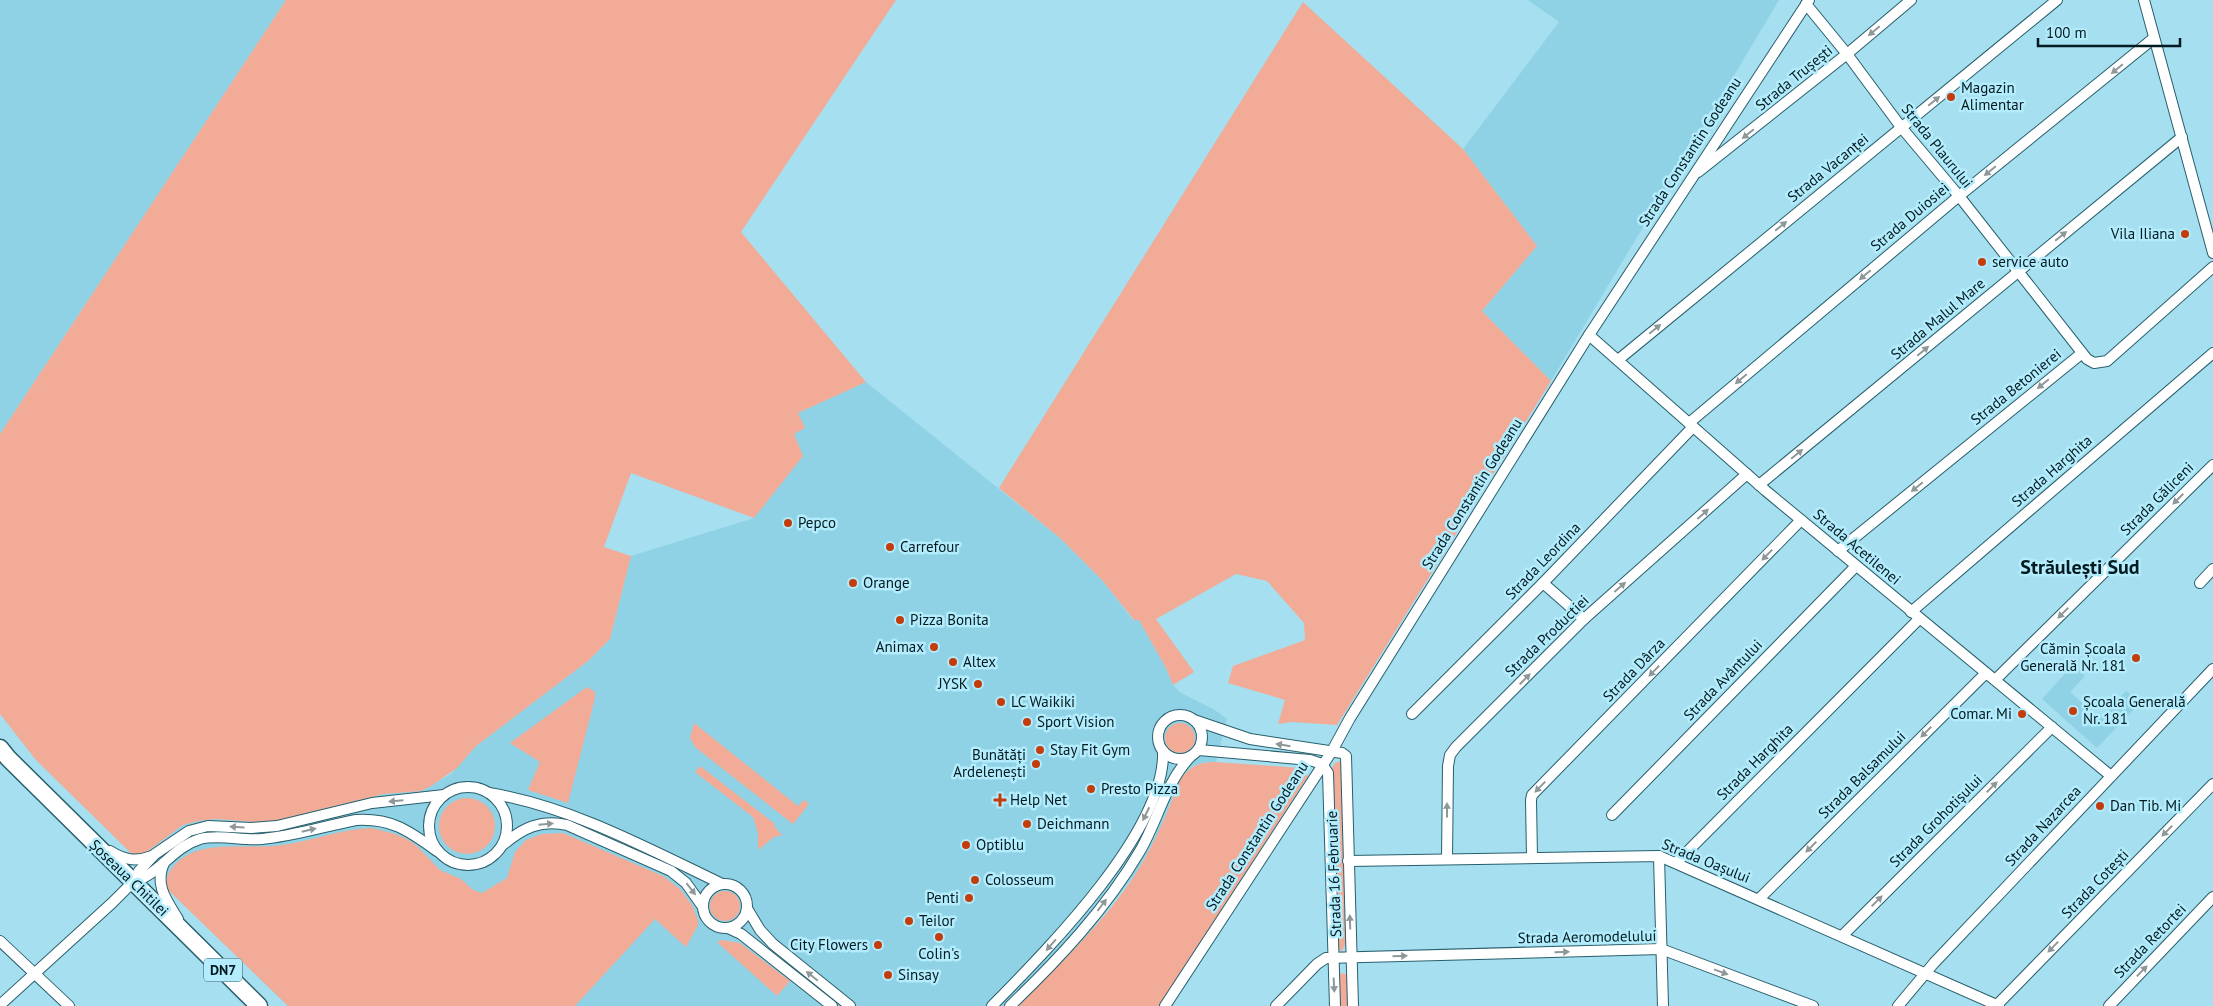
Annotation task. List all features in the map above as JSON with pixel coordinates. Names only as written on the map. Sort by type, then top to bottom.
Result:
[{"type":"main road","name":"Șoseaua Chitilei","points":[[3,757],[259,1006]]},
{"type":"street","name":"Strada Trușești","points":[[1692,176],[1847,54],[1911,0]]},
{"type":"street","name":"Strada Vacanței","points":[[1618,360],[2057,0]]},
{"type":"street","points":[[2144,0],[2182,137],[2208,215],[2213,253]]},
{"type":"street","name":"Strada Plaurului","points":[[1808,2],[1901,127],[1959,196],[2081,354]]},
{"type":"street","name":"Strada Constantin Godeanu","points":[[1165,1006],[1332,751],[1350,718],[1589,335],[1808,2]]},
{"type":"street","name":"Strada Duiosiei","points":[[1691,425],[1959,196],[2154,38]]},
{"type":"street","name":"Strada Malul Mare","points":[[1759,485],[2182,137]]},
{"type":"street","name":"Strada Betonierei","points":[[1838,551],[2081,354],[2094,363],[2107,361],[2213,268]]},
{"type":"street","name":"Strada Acetilenei","points":[[1589,335],[1759,485],[2111,776]]},
{"type":"street","name":"Strada Harghita","points":[[1677,862],[1915,615],[2213,353]]},
{"type":"street","name":"Strada Leordina","points":[[1412,714],[1543,583],[1691,425]]},
{"type":"street","name":"Strada Găliceni","points":[[1995,680],[2213,465]]},
{"type":"street","name":"Strada Productiei","points":[[1447,859],[1448,766],[1450,755],[1584,619],[1747,474]]},
{"type":"street","name":"Strada Dârza","points":[[1532,857],[1532,795],[1802,520]]},
{"type":"street","name":"Strada Avântului","points":[[1612,815],[1856,566]]},
{"type":"street","points":[[2200,583],[2213,569]]},
{"type":"street","points":[[1543,583],[1584,619]]},
{"type":"street","name":"Strada Nazarcea","points":[[1898,1006],[1926,973],[2213,669]]},
{"type":"street","name":"Strada Balsamului","points":[[1759,899],[1986,673]]},
{"type":"street","points":[[1190,757],[1178,759],[1167,755],[1163,751],[1160,746],[1159,734],[1164,723],[1179,716],[1250,739],[1332,751]]},
{"type":"street","points":[[1010,1006],[1064,951],[1123,877],[1141,850],[1174,778],[1202,744],[1202,731],[1194,720]]},
{"type":"street","name":"Strada Grohotișului","points":[[1842,936],[2052,727]]},
{"type":"street","points":[[1198,750],[1310,760],[1322,764]]},
{"type":"street","points":[[992,1006],[1043,955],[1081,910],[1126,849],[1154,797],[1161,774],[1163,751]]},
{"type":"street","name":"Strada 16 Februarie","points":[[1332,751],[1346,756],[1354,1006]]},
{"type":"street","name":"Strada 16 Februarie","points":[[1322,764],[1328,774],[1335,1006]]},
{"type":"street","name":"Strada Cotești","points":[[1998,1005],[2213,784]]},
{"type":"street","points":[[0,1005],[133,882],[139,870],[156,854],[170,842],[199,827],[277,826],[372,803],[444,794],[454,789],[470,787],[489,793],[527,800],[569,814],[722,884],[734,886],[743,892],[748,910],[760,930],[773,944],[850,1006]]},
{"type":"street","points":[[489,793],[498,801],[506,816],[506,833],[503,844]]},
{"type":"street","points":[[437,851],[430,837],[429,821],[437,802],[444,794]]},
{"type":"street","points":[[133,882],[147,878],[188,844],[200,839],[214,837],[259,840],[349,821],[369,819],[392,823],[408,830],[447,859],[459,864],[472,865],[490,858],[517,833],[535,824],[557,823],[567,825],[671,871],[690,887],[703,907],[709,921],[720,928],[728,928],[741,922],[748,910]]},
{"type":"street","points":[[75,826],[121,858],[139,860],[156,854]]},
{"type":"street","points":[[1659,856],[1662,1006]]},
{"type":"street","name":"Strada Oașului","points":[[1348,861],[1659,856],[1677,862],[1998,1005]]},
{"type":"street","points":[[164,862],[160,873],[161,891],[186,933]]},
{"type":"street","points":[[703,907],[706,895],[710,890],[722,884]]},
{"type":"street","name":"Strada Retortei","points":[[2109,1006],[2213,897]]},
{"type":"street","points":[[728,928],[741,934],[832,1006]]},
{"type":"street","points":[[0,941],[69,1006]]},
{"type":"street","name":"Strada Aeromodelului","points":[[1333,958],[1661,949],[1813,1006]]},
{"type":"street","points":[[1276,1006],[1317,964],[1326,958],[1333,958]]},
{"type":"shaded area","points":[[0,0],[286,0],[0,434]]},
{"type":"shaded area","points":[[286,0],[896,0],[741,232],[866,382],[798,413],[805,428],[794,434],[803,456],[754,518],[631,473],[604,547],[631,556],[610,639],[588,661],[476,746],[457,768],[431,786],[421,791],[384,794],[274,821],[254,822],[215,819],[198,821],[183,825],[137,859],[36,760],[0,714],[0,434]]},
{"type":"shaded area","points":[[1528,0],[1779,0],[1551,381],[1482,311],[1537,246],[1463,149],[1559,22]]},
{"type":"shaded area","points":[[1303,2],[1463,149],[1537,246],[1482,311],[1551,381],[1337,725],[1292,722],[1278,724],[1285,700],[1228,683],[1233,666],[1305,640],[1304,623],[1267,581],[1236,574],[1156,619],[1194,672],[1173,685],[1166,668],[1139,620],[1134,620],[1102,580],[1060,538],[999,488]]},
{"type":"shaded area","points":[[866,382],[1060,538],[1102,580],[1133,620],[1139,620],[1166,668],[1173,685],[1181,693],[1215,710],[1227,719],[1216,762],[1207,762],[1193,766],[1180,780],[1158,834],[1137,872],[1092,930],[1019,1006],[288,1006],[137,859],[183,825],[215,819],[254,822],[274,821],[384,794],[421,791],[451,774],[476,746],[588,661],[610,639],[631,556],[754,518],[794,434],[798,413]]},
{"type":"shaded area","name":"Școala Generală Nr. 181","points":[[2073,665],[2085,676],[2070,692],[2100,719],[2126,691],[2140,703],[2097,748],[2042,699]]},
{"type":"shaded area","points":[[587,687],[595,692],[595,698],[568,803],[528,790],[540,762],[510,743]]},
{"type":"shaded area","points":[[694,723],[798,806],[804,800],[809,804],[793,824],[695,747],[690,738]]},
{"type":"shaded area","points":[[1180,723],[1191,727],[1195,738],[1191,749],[1180,753],[1169,749],[1165,738],[1169,727]]},
{"type":"shaded area","points":[[1341,761],[1346,942],[1342,951],[1338,950],[1335,945],[1332,768],[1335,763]]},
{"type":"shaded area","points":[[1216,762],[1300,768],[1308,776],[1159,1006],[1019,1006],[1082,941],[1125,889],[1150,848],[1180,780],[1184,775],[1195,766]]},
{"type":"shaded area","points":[[700,766],[775,824],[774,826],[782,835],[774,837],[758,850],[758,833],[753,817],[695,772]]},
{"type":"shaded area","points":[[467,798],[478,800],[487,806],[493,815],[495,826],[493,837],[487,846],[478,852],[467,854],[456,852],[447,846],[441,837],[439,826],[441,815],[447,806],[456,800]]},
{"type":"shaded area","points":[[372,828],[407,839],[417,846],[440,870],[461,879],[473,890],[482,893],[507,878],[515,852],[526,840],[542,834],[563,833],[663,876],[680,889],[692,905],[698,925],[686,947],[655,919],[575,1006],[288,1006],[166,888],[167,877],[173,867],[183,857],[196,851],[223,847],[282,845]]},
{"type":"shaded area","points":[[725,891],[736,895],[740,906],[736,917],[725,921],[714,917],[710,906],[714,895]]},
{"type":"shaded area","points":[[722,940],[740,943],[790,981],[777,996],[717,942]]},
{"type":"shaded area","points":[[1340,973],[1349,975],[1350,1006],[1338,1006],[1337,978]]},
{"type":"place","name":"Magazin Alimentar","points":[[1951,97]]},
{"type":"place","name":"Vila Iliana","points":[[2185,234]]},
{"type":"place","name":"service auto","points":[[1982,262]]},
{"type":"place","name":"Pepco","points":[[788,523]]},
{"type":"place","name":"Carrefour","points":[[890,547]]},
{"type":"place","name":"Orange","points":[[853,583]]},
{"type":"place","name":"Pizza Bonita","points":[[900,620]]},
{"type":"place","name":"Animax","points":[[934,647]]},
{"type":"place","name":"Cămin Școala Generală Nr. 181","points":[[2136,658]]},
{"type":"place","name":"Altex","points":[[953,662]]},
{"type":"place","name":"JYSK","points":[[978,684]]},
{"type":"place","name":"LC Waikiki","points":[[1001,702]]},
{"type":"place","name":"Școala Generală Nr. 181","points":[[2073,711]]},
{"type":"place","name":"Comar. Mi","points":[[2022,714]]},
{"type":"place","name":"Sport Vision","points":[[1027,722]]},
{"type":"place","name":"Stay Fit Gym","points":[[1040,750]]},
{"type":"place","name":"Bunătăți Ardelenești","points":[[1036,764]]},
{"type":"place","name":"Presto Pizza","points":[[1091,789]]},
{"type":"place","name":"Help Net","points":[[1000,800]]},
{"type":"place","name":"Dan Tib. Mi","points":[[2100,806]]},
{"type":"place","name":"Deichmann","points":[[1027,824]]},
{"type":"place","name":"Optiblu","points":[[966,845]]},
{"type":"place","name":"Colosseum","points":[[975,880]]},
{"type":"place","name":"Penti","points":[[969,898]]},
{"type":"place","name":"Teilor","points":[[909,921]]},
{"type":"place","name":"Colin's","points":[[939,937]]},
{"type":"place","name":"City Flowers","points":[[878,945]]},
{"type":"place","name":"Sinsay","points":[[888,975]]},
{"type":"district","name":"Străulești Sud","points":[[2080,567]]}]
